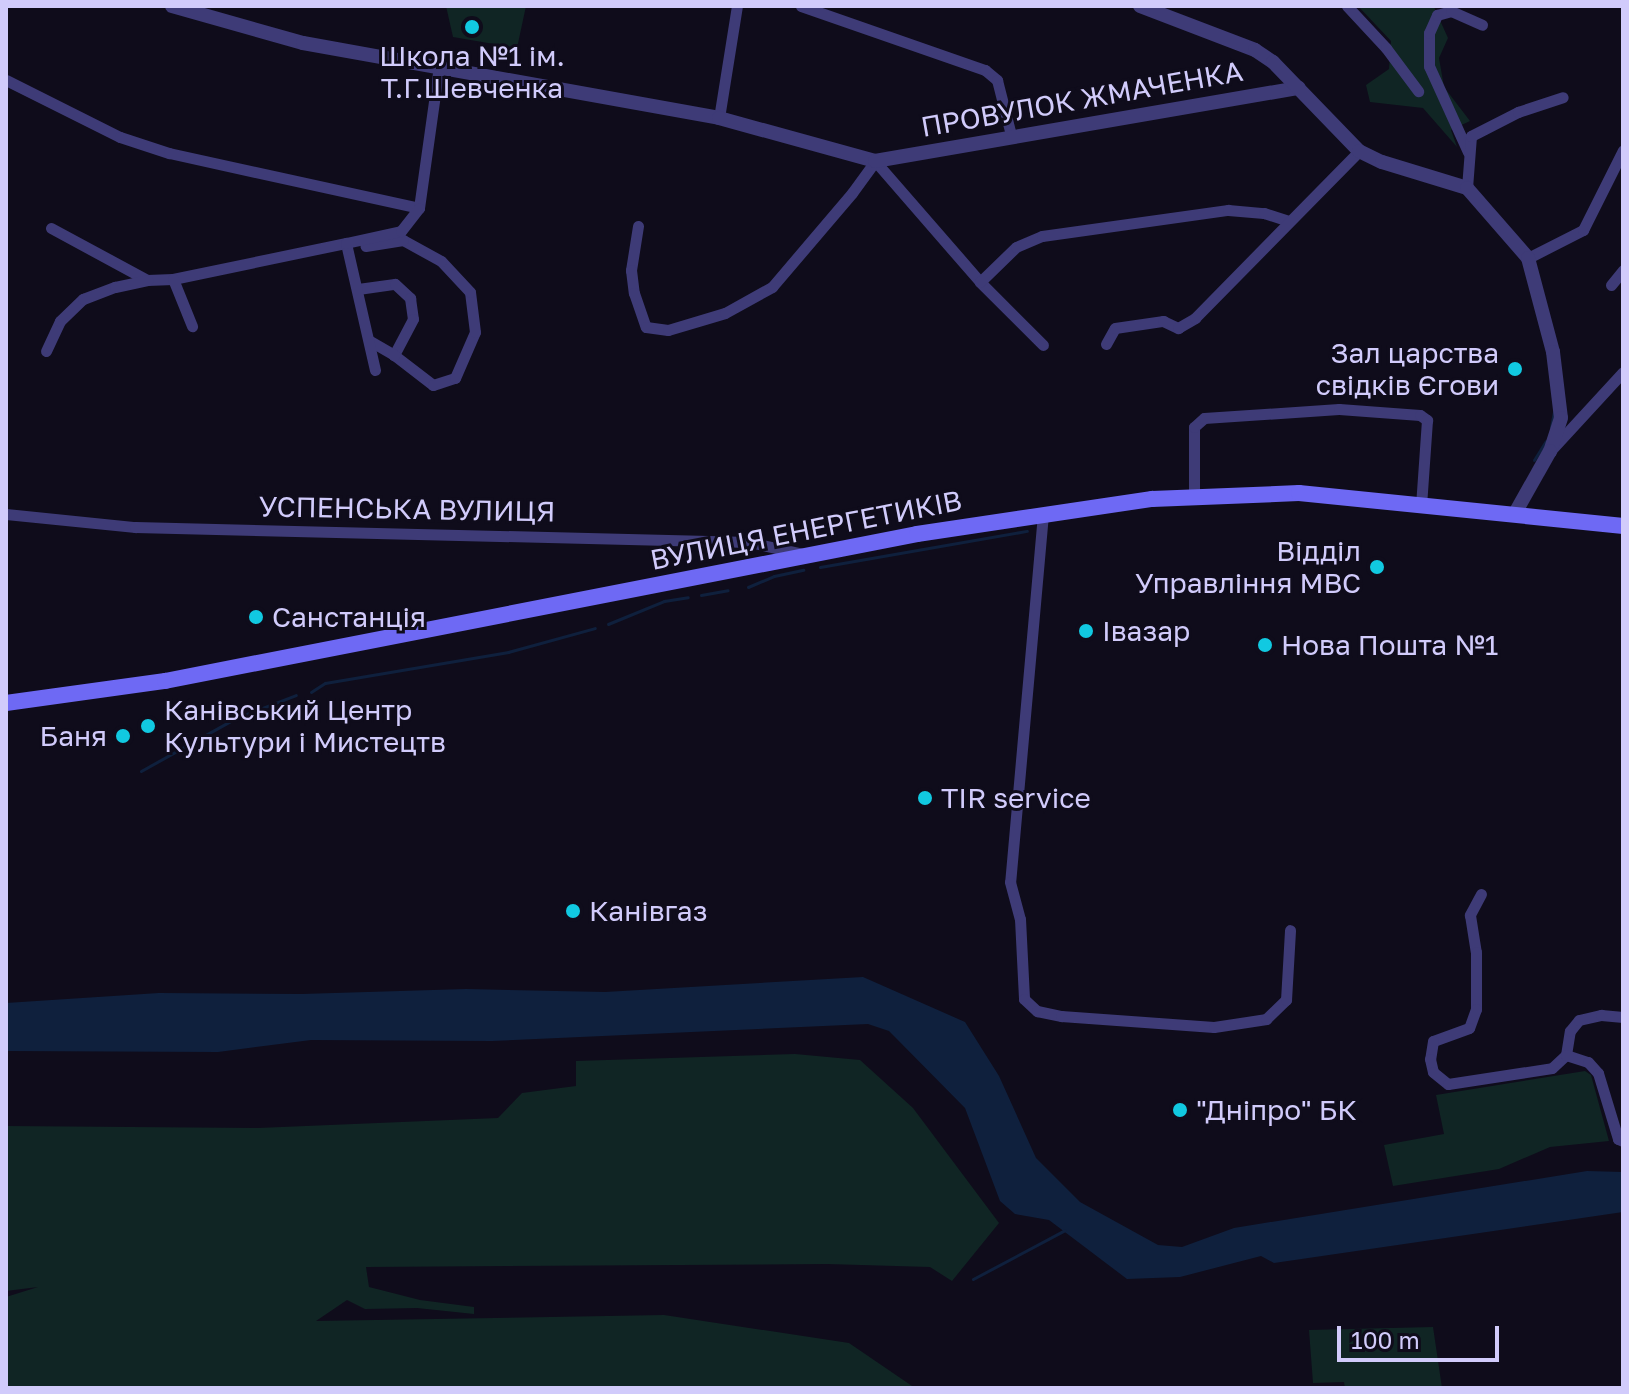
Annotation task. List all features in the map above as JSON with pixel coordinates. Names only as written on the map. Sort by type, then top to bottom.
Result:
[{"type":"main road","name":"ВУЛИЦЯ ЕНЕРГЕТИКІВ","points":[[6,703],[165,681],[807,555],[1043,514],[1194,497],[1299,493],[1623,526]]},
{"type":"street","points":[[172,6],[203,11],[303,43],[439,65],[719,118],[875,161],[980,282],[1043,345]]},
{"type":"street","points":[[719,118],[736,8],[721,6]]},
{"type":"street","points":[[801,6],[985,70],[997,80],[1011,135]]},
{"type":"street","points":[[1140,6],[1255,50],[1273,62],[1359,151],[1382,162],[1467,188],[1528,258],[1561,395],[1561,418],[1550,451],[1515,513]]},
{"type":"street","points":[[1347,6],[1386,48],[1418,91]]},
{"type":"street","points":[[1468,152],[1429,66],[1429,33],[1437,15],[1451,11],[1482,25]]},
{"type":"street","points":[[46,351],[60,321],[83,299],[115,287],[147,280],[173,279],[401,231],[419,208],[439,65]]},
{"type":"street","points":[[6,80],[120,137],[169,153],[419,208]]},
{"type":"street","name":"ПРОВУЛОК ЖМАЧЕНКА","points":[[875,161],[1011,135],[1299,88]]},
{"type":"street","points":[[1467,188],[1471,136],[1518,112],[1563,97]]},
{"type":"street","points":[[1528,258],[1583,230],[1623,150]]},
{"type":"street","points":[[1106,344],[1115,328],[1163,321],[1178,328],[1195,318],[1359,151]]},
{"type":"street","points":[[638,226],[631,270],[634,293],[646,327],[668,330],[725,313],[772,287],[852,193],[875,161]]},
{"type":"street","points":[[980,282],[1016,247],[1042,236],[1228,210],[1264,213],[1289,221]]},
{"type":"street","points":[[51,228],[147,280]]},
{"type":"street","points":[[365,246],[403,240],[441,261],[470,292],[475,332],[455,378],[433,385],[370,341]]},
{"type":"street","points":[[346,243],[375,370]]},
{"type":"street","points":[[1611,285],[1623,270]]},
{"type":"street","points":[[173,279],[192,326]]},
{"type":"street","points":[[358,289],[395,284],[410,298],[413,319],[394,355]]},
{"type":"street","points":[[1550,451],[1623,372]]},
{"type":"street","points":[[1194,497],[1194,427],[1204,418],[1339,409],[1420,415],[1427,420],[1421,505]]},
{"type":"street","name":"УСПЕНСЬКА ВУЛИЦЯ","points":[[6,514],[135,527],[749,542],[807,555]]},
{"type":"street","points":[[1043,514],[1010,882],[1020,919],[1024,999],[1037,1011],[1061,1016],[1214,1027],[1266,1019],[1286,1000],[1290,930]]},
{"type":"street","points":[[1481,894],[1470,915],[1476,952],[1476,1009],[1469,1028],[1433,1041],[1430,1059],[1433,1072],[1448,1084],[1552,1068],[1566,1055],[1570,1031],[1579,1020],[1601,1015],[1623,1017]]},
{"type":"street","points":[[1566,1055],[1588,1062],[1598,1073],[1618,1139],[1623,1141]]},
{"type":"green space","points":[[446,6],[526,6],[517,48],[453,37]]},
{"type":"green space","points":[[1358,6],[1434,7],[1448,38],[1439,58],[1444,87],[1470,121],[1451,130],[1457,147],[1423,108],[1370,102],[1366,85],[1389,69],[1391,41]]},
{"type":"green space","points":[[795,1054],[860,1060],[913,1108],[999,1223],[952,1281],[930,1267],[827,1264],[366,1267],[369,1287],[420,1300],[474,1307],[474,1314],[417,1308],[365,1309],[347,1300],[316,1321],[664,1315],[849,1343],[915,1388],[6,1388],[6,1297],[38,1287],[6,1291],[6,1126],[258,1128],[498,1118],[522,1093],[576,1086],[576,1061]]},
{"type":"green space","points":[[1585,1071],[1591,1075],[1609,1141],[1550,1147],[1499,1169],[1393,1186],[1384,1145],[1444,1134],[1436,1095]]},
{"type":"green space","points":[[1433,1327],[1442,1388],[1345,1388],[1344,1382],[1313,1383],[1309,1330]]},
{"type":"water","points":[[863,977],[965,1022],[999,1076],[1036,1158],[1080,1202],[1158,1245],[1182,1247],[1234,1228],[1587,1171],[1623,1172],[1623,1212],[1274,1263],[1261,1256],[1180,1277],[1127,1279],[1049,1220],[1015,1214],[1000,1201],[965,1108],[889,1031],[868,1024],[492,1041],[311,1040],[218,1052],[6,1051],[6,1003],[159,993],[302,994],[466,989],[605,992]]},
{"type":"waterway","points":[[1551,427],[1554,411]]},
{"type":"waterway","points":[[1534,460],[1546,441]]},
{"type":"waterway","points":[[820,567],[1027,531]]},
{"type":"waterway","points":[[748,587],[774,576],[803,570]]},
{"type":"waterway","points":[[701,595],[728,590]]},
{"type":"waterway","points":[[608,624],[664,601],[688,597]]},
{"type":"waterway","points":[[311,692],[325,683],[508,652],[595,628]]},
{"type":"waterway","points":[[141,771],[236,718],[296,695]]},
{"type":"waterway","points":[[973,1279],[1065,1230]]},
{"type":"place","name":"Школа №1 ім. Т.Г.Шевченка","points":[[472,27]]},
{"type":"place","name":"Зал царства свідків Єгови","points":[[1515,369]]},
{"type":"place","name":"Відділ Управління МВС","points":[[1377,567]]},
{"type":"place","name":"Санстанція","points":[[256,617]]},
{"type":"place","name":"Івазар","points":[[1086,631]]},
{"type":"place","name":"Нова Пошта №1","points":[[1265,645]]},
{"type":"place","name":"Канівський Центр Культури і Мистецтв","points":[[148,726]]},
{"type":"place","name":"Баня","points":[[123,736]]},
{"type":"place","name":"TIR service","points":[[925,798]]},
{"type":"place","name":"Канівгаз","points":[[573,911]]},
{"type":"place","name":"\"Дніпро\" БК","points":[[1180,1110]]}]
